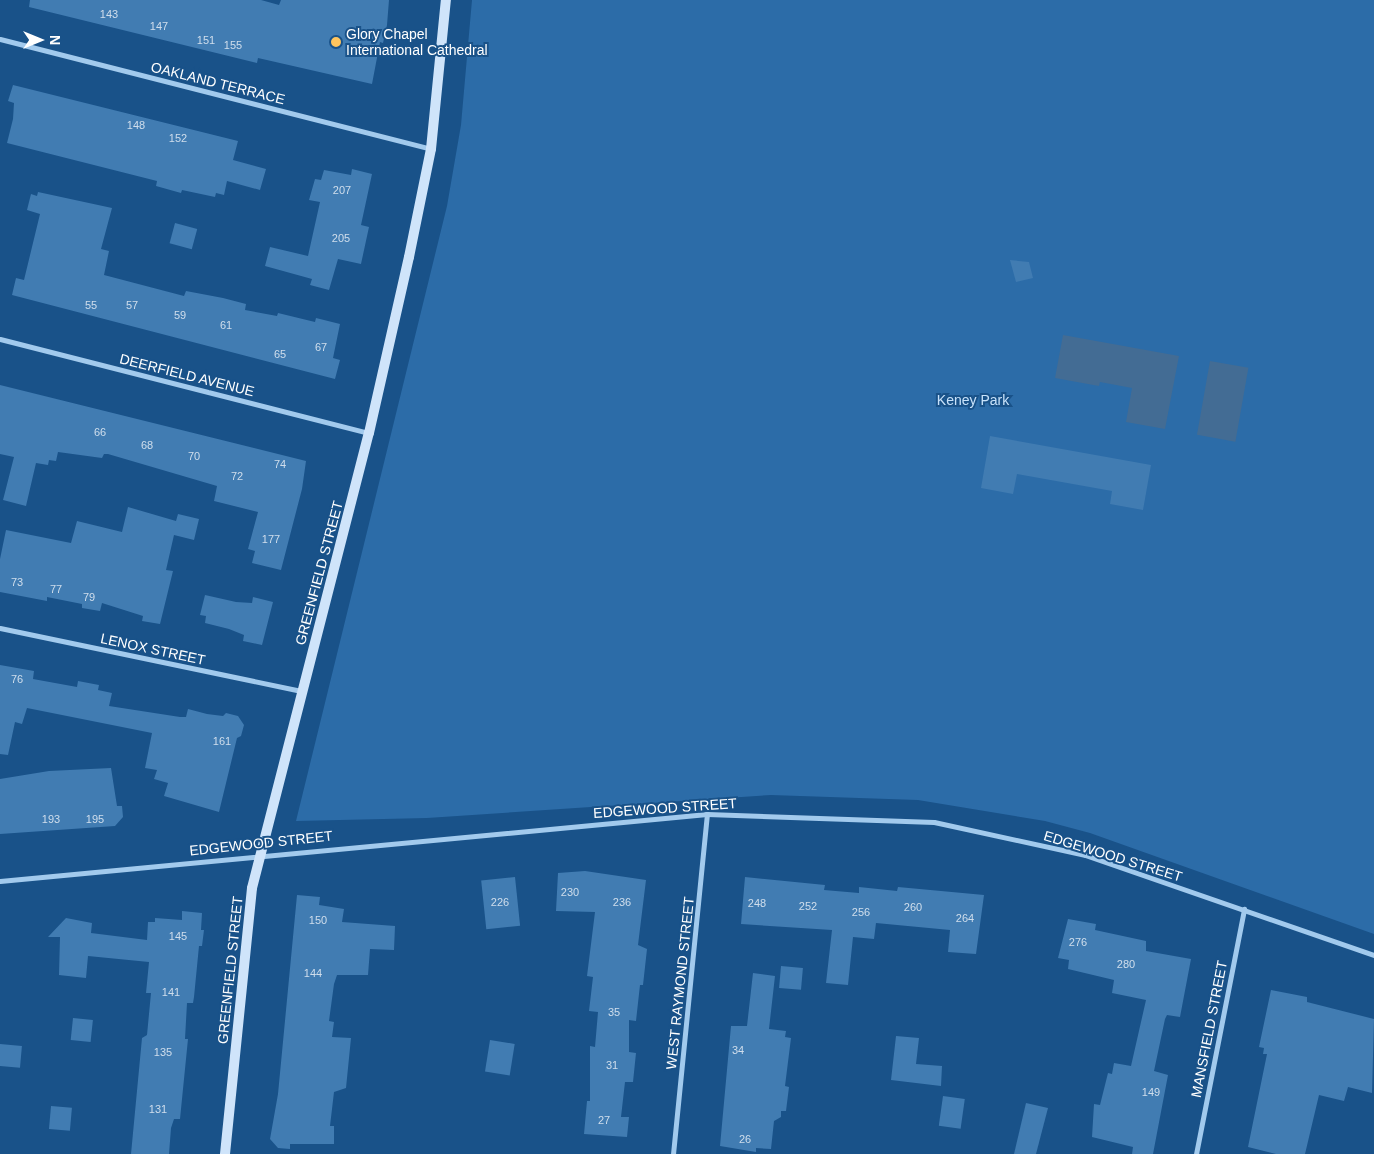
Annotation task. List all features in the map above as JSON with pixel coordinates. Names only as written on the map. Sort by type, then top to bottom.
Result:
[{"type":"street","name":"GREENFIELD STREET","points":[[225,1154],[252,888],[369,433],[432,149],[446,0]]},
{"type":"street","name":"OAKLAND TERRACE","points":[[0,39],[432,149]]},
{"type":"street","name":"DEERFIELD AVENUE","points":[[0,339],[369,433]]},
{"type":"street","name":"LENOX STREET","points":[[0,628],[302,691]]},
{"type":"street","name":"EDGEWOOD STREET","points":[[0,881],[260,854],[707,814],[934,822],[1085,856],[1374,955]]},
{"type":"street","name":"WEST RAYMOND STREET","points":[[674,1154],[707,814]]},
{"type":"street","name":"MANSFIELD STREET","points":[[1196,1154],[1244,909]]},
{"type":"green space","name":"Keney Park","points":[[472,0],[1374,0],[1374,934],[1090,833],[1045,821],[918,800],[771,795],[427,818],[296,821],[447,206],[461,125]]},
{"type":"shaded area","points":[[1063,335],[1179,356],[1165,429],[1126,422],[1132,388],[1100,382],[1099,386],[1055,378]]},
{"type":"shaded area","points":[[1210,361],[1248,368],[1235,442],[1197,435]]},
{"type":"building","points":[[30,0],[261,0],[279,5],[281,0],[389,0],[387,25],[383,43],[380,42],[372,84],[258,58],[257,63],[29,7]]},
{"type":"building","points":[[13,85],[238,141],[233,160],[266,169],[260,190],[227,181],[224,195],[216,193],[215,197],[182,190],[181,193],[156,186],[157,181],[7,143],[13,119],[14,103],[8,101]]},
{"type":"building","points":[[352,169],[372,174],[361,225],[369,227],[361,264],[338,259],[329,290],[310,285],[312,279],[265,266],[270,247],[308,256],[320,202],[309,200],[315,179],[321,180],[324,170],[351,175]]},
{"type":"building","points":[[38,192],[112,208],[101,249],[109,251],[104,275],[184,296],[186,291],[223,298],[246,304],[245,310],[277,316],[278,313],[315,322],[316,318],[340,324],[333,358],[340,360],[335,379],[12,295],[16,278],[24,280],[40,214],[27,210],[31,194],[37,196]]},
{"type":"building","points":[[175,223],[197,229],[192,249],[170,243]]},
{"type":"building","points":[[1010,260],[1029,262],[1033,278],[1016,282]]},
{"type":"building","points":[[0,385],[306,461],[302,489],[281,570],[252,563],[255,551],[248,549],[258,512],[214,501],[217,486],[108,454],[104,454],[102,458],[58,452],[56,461],[49,460],[48,465],[36,463],[26,506],[3,500],[14,457],[0,454]]},
{"type":"building","points":[[990,436],[1151,465],[1143,510],[1110,504],[1112,491],[1017,474],[1013,494],[981,488]]},
{"type":"building","points":[[128,507],[176,521],[178,514],[199,519],[194,540],[174,535],[166,570],[173,571],[160,624],[142,621],[143,616],[102,603],[100,611],[82,608],[82,604],[47,597],[47,601],[0,592],[0,559],[6,530],[71,543],[77,521],[122,532]]},
{"type":"building","points":[[205,595],[236,602],[252,603],[253,597],[273,602],[262,645],[243,641],[244,635],[205,623],[206,616],[200,615]]},
{"type":"building","points":[[0,665],[34,671],[33,679],[77,687],[78,681],[99,685],[98,690],[112,693],[109,706],[180,717],[186,717],[188,709],[207,714],[223,716],[226,713],[238,716],[244,725],[241,736],[237,738],[219,812],[164,796],[168,783],[154,779],[157,770],[145,768],[152,733],[27,708],[22,724],[15,722],[8,755],[0,754]]},
{"type":"building","points":[[111,768],[117,806],[122,806],[123,817],[115,826],[0,834],[0,779],[49,771]]},
{"type":"building","points":[[585,871],[646,880],[638,945],[647,949],[643,985],[640,985],[636,1021],[629,1020],[629,1052],[636,1053],[633,1082],[625,1082],[621,1117],[629,1117],[627,1137],[584,1134],[587,1101],[590,1101],[590,1046],[595,1047],[598,1012],[589,1011],[593,977],[587,976],[595,912],[556,911],[558,873]]},
{"type":"building","points":[[515,877],[520,926],[486,929],[481,881]]},
{"type":"building","points":[[745,877],[825,885],[824,890],[859,893],[859,887],[897,891],[898,887],[984,895],[976,954],[948,952],[950,930],[876,923],[874,939],[853,937],[848,985],[826,983],[832,930],[741,924]]},
{"type":"building","points":[[297,895],[320,897],[319,905],[344,909],[342,922],[395,926],[394,950],[370,949],[368,975],[337,975],[334,984],[329,1021],[334,1022],[332,1037],[351,1038],[346,1088],[334,1092],[330,1126],[334,1126],[334,1144],[290,1144],[290,1149],[278,1148],[270,1139],[278,1094]]},
{"type":"building","points":[[182,911],[202,913],[201,930],[204,930],[202,946],[199,946],[193,1003],[187,1003],[185,1039],[188,1039],[180,1119],[174,1119],[171,1128],[169,1154],[131,1154],[142,1038],[147,1035],[151,993],[146,993],[149,962],[88,956],[86,978],[59,975],[60,937],[48,937],[66,918],[92,923],[91,933],[147,940],[148,922],[155,922],[155,918],[182,920]]},
{"type":"building","points":[[1068,919],[1096,924],[1095,930],[1146,941],[1146,951],[1191,959],[1180,1017],[1167,1015],[1165,1019],[1154,1071],[1168,1075],[1153,1154],[1132,1154],[1133,1147],[1092,1137],[1094,1104],[1100,1105],[1108,1073],[1112,1074],[1114,1063],[1131,1066],[1146,1000],[1112,993],[1114,980],[1068,969],[1069,960],[1058,958]]},
{"type":"building","points":[[781,966],[803,968],[801,990],[779,988]]},
{"type":"building","points":[[753,973],[775,976],[769,1029],[786,1031],[785,1037],[791,1038],[785,1086],[789,1087],[786,1111],[781,1111],[781,1117],[774,1121],[771,1149],[756,1148],[756,1152],[720,1146],[731,1026],[747,1026]]},
{"type":"building","points":[[1271,990],[1307,997],[1307,1002],[1374,1019],[1372,1093],[1348,1087],[1344,1101],[1319,1095],[1305,1154],[1276,1154],[1248,1147],[1267,1054],[1263,1054],[1264,1048],[1259,1047]]},
{"type":"building","points":[[73,1018],[93,1020],[91,1042],[71,1040]]},
{"type":"building","points":[[896,1036],[919,1038],[916,1064],[942,1066],[941,1086],[891,1080]]},
{"type":"building","points":[[490,1040],[515,1044],[510,1076],[485,1072]]},
{"type":"building","points":[[0,1044],[22,1046],[20,1068],[0,1066]]},
{"type":"building","points":[[943,1096],[965,1099],[961,1129],[939,1126]]},
{"type":"building","points":[[1026,1103],[1048,1108],[1036,1154],[1014,1154]]},
{"type":"building","points":[[51,1106],[72,1108],[70,1131],[49,1129]]},
{"type":"place","name":"Glory Chapel International Cathedral","points":[[336,42]]}]
